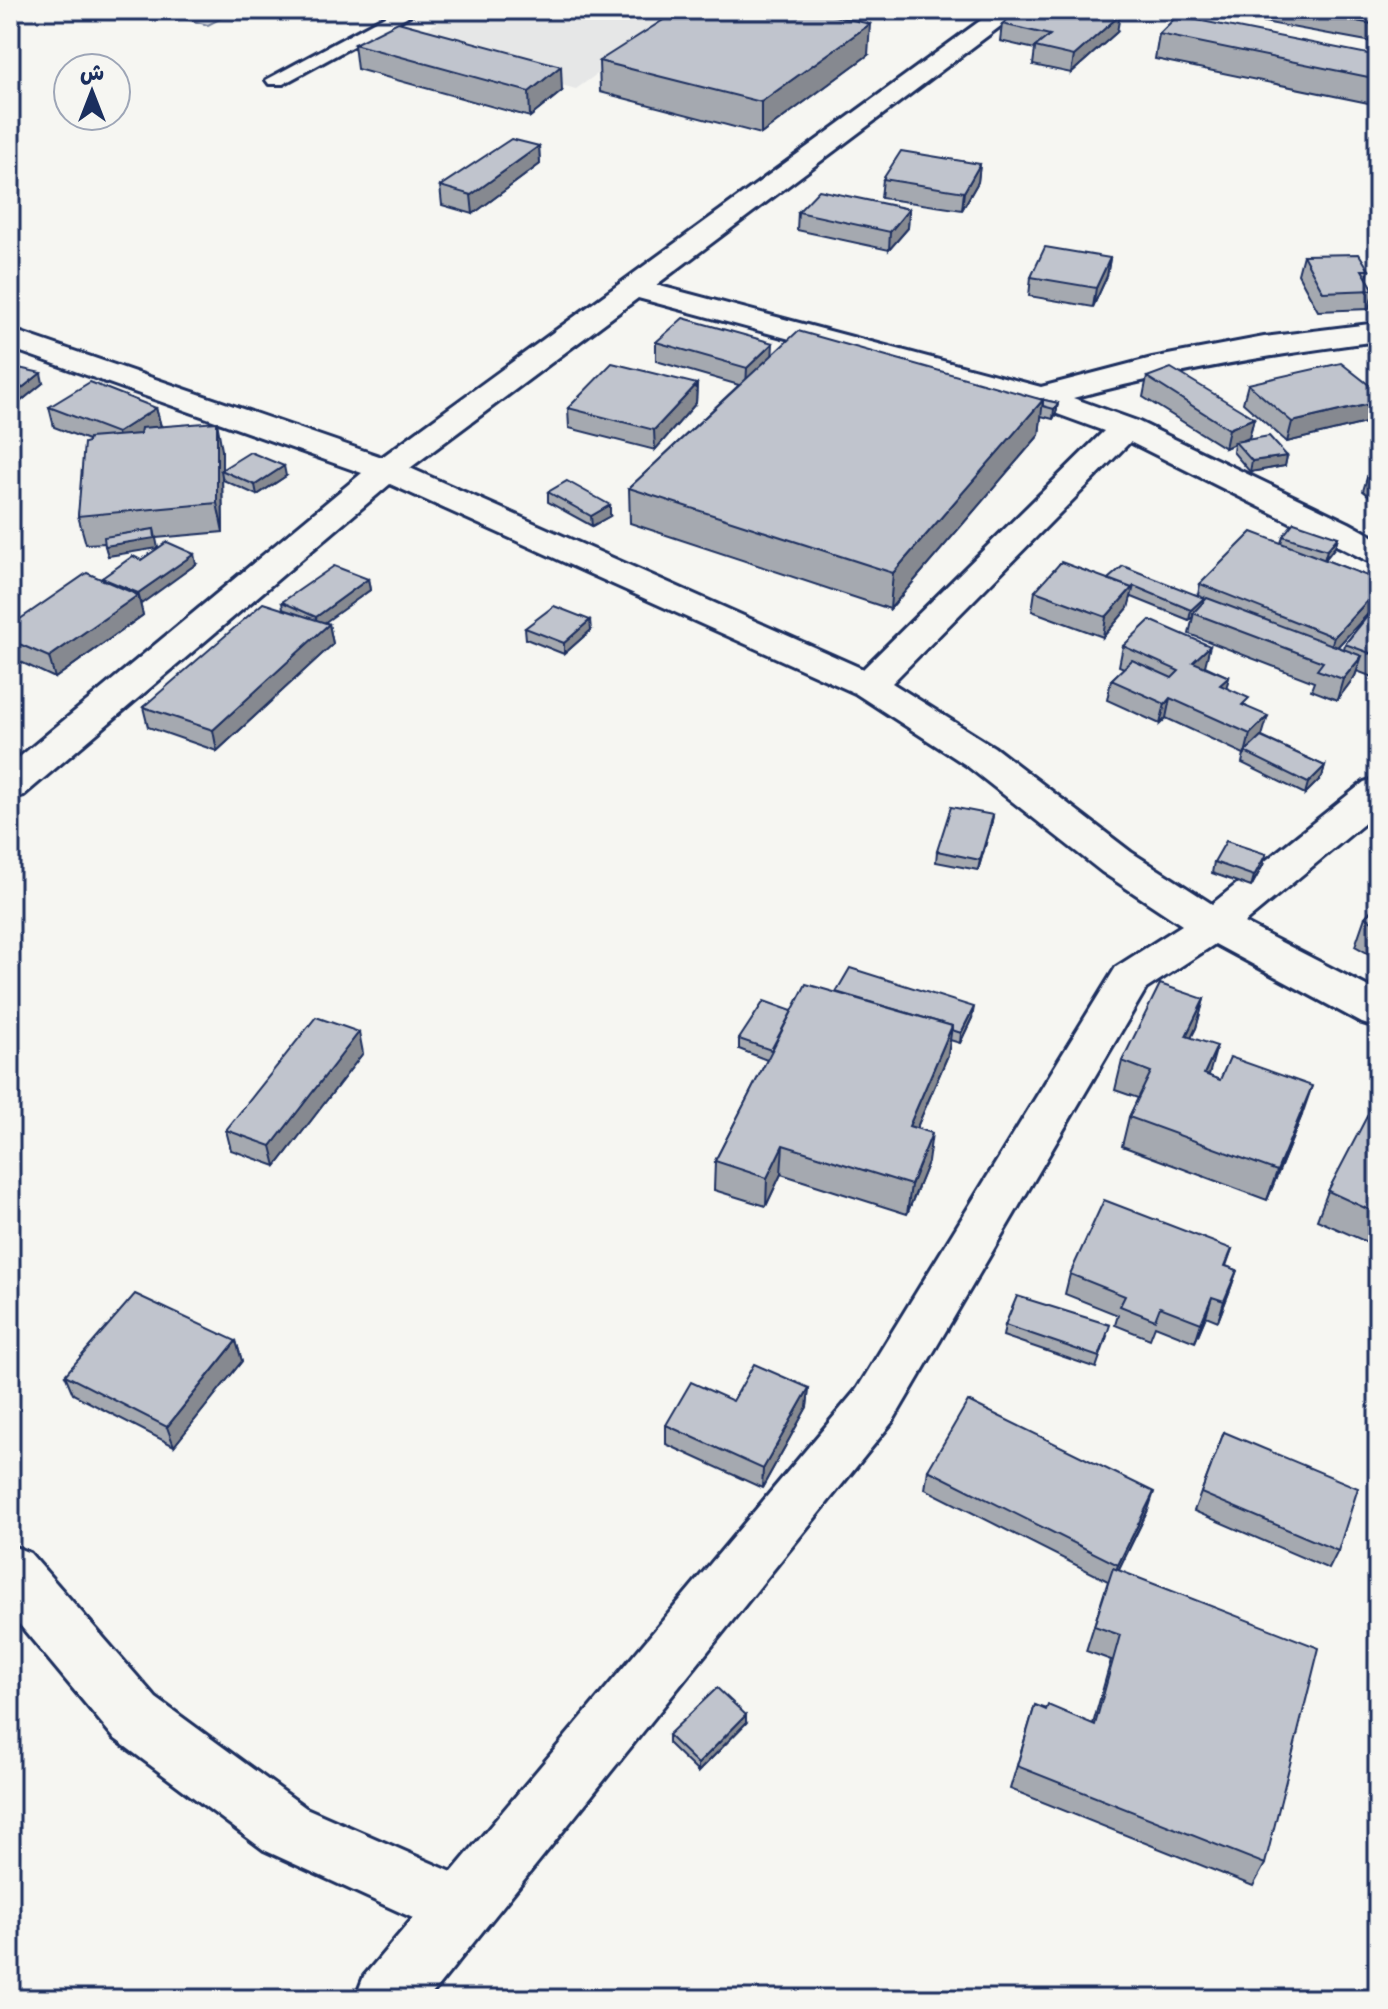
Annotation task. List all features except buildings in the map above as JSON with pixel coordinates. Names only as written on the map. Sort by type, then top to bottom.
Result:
[{"type":"street","points":[[10,786],[386,470],[1010,10]]},
{"type":"street","points":[[634,288],[1041,397],[1126,428],[1378,553]]},
{"type":"street","points":[[1041,397],[1152,367],[1264,346],[1378,332]]},
{"type":"street","points":[[10,338],[386,470],[868,685],[925,718],[995,767],[1064,824],[1137,877],[1215,924],[1378,1012]]},
{"type":"street","points":[[868,685],[1126,428]]},
{"type":"street","points":[[387,1999],[875,1405],[1131,978],[1215,924],[1378,791]]},
{"type":"street","points":[[10,1571],[135,1718],[285,1829],[462,1908]]},
{"type":"lane","points":[[276,80],[410,10]]},
{"type":"shaded area","points":[[151,10],[237,10],[208,25]]},
{"type":"shaded area","points":[[460,10],[686,11],[576,89],[403,42]]}]
